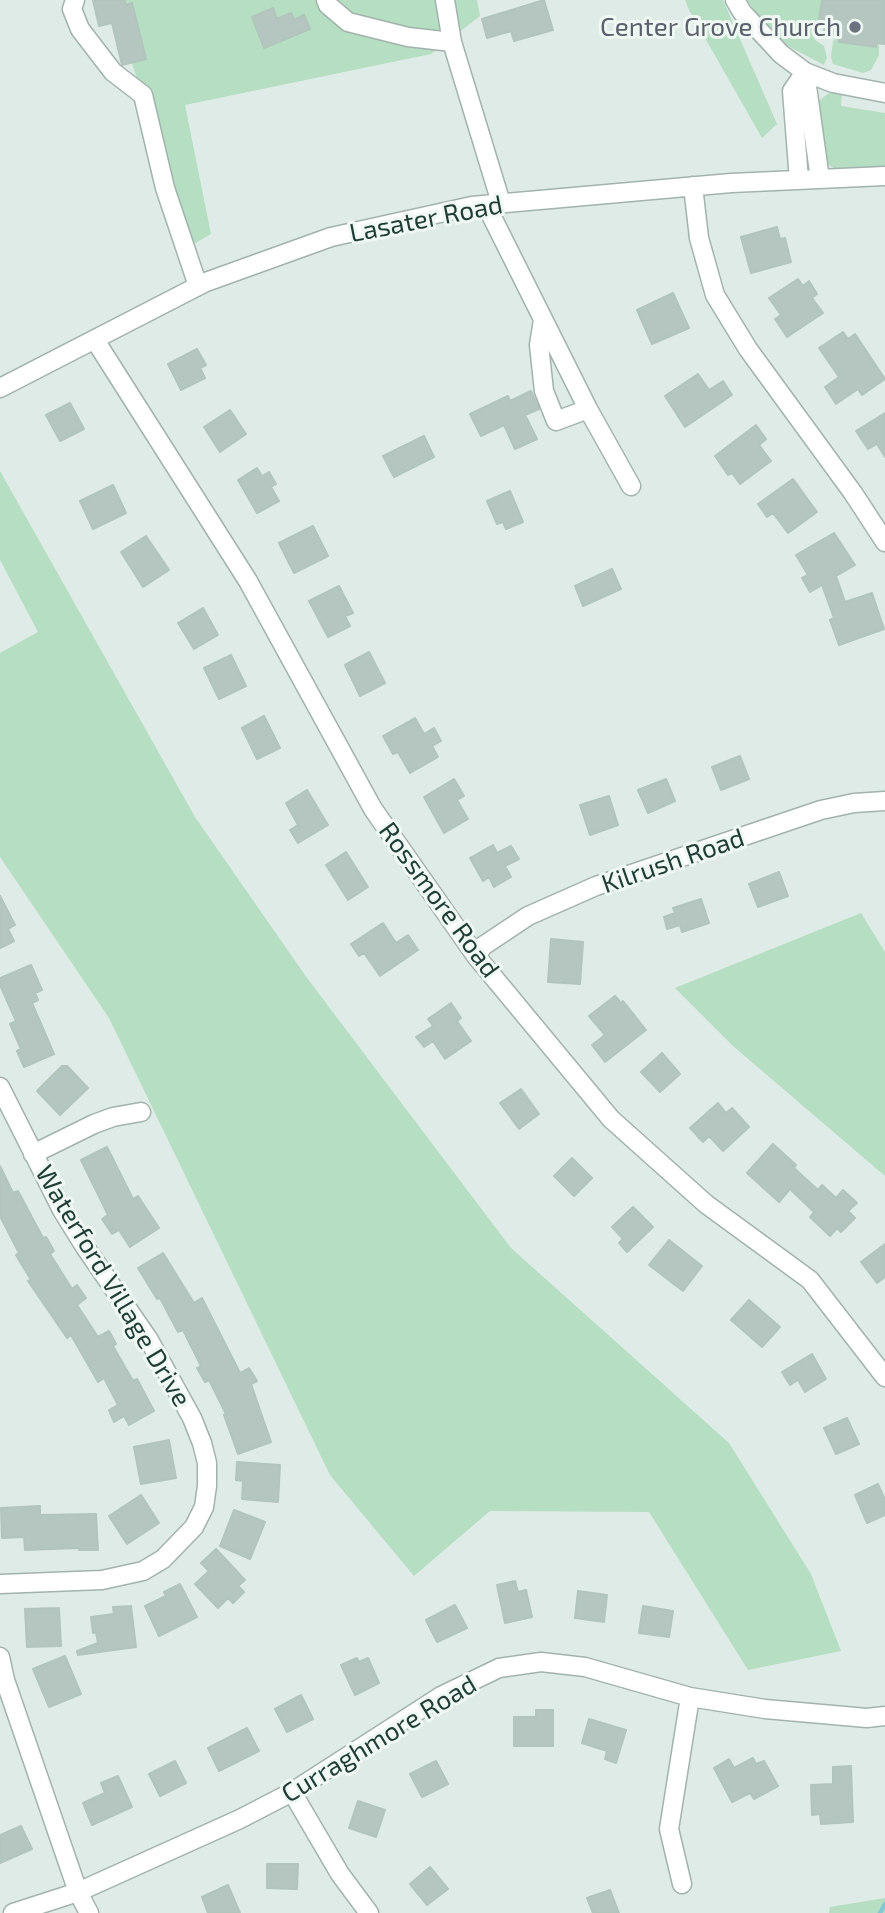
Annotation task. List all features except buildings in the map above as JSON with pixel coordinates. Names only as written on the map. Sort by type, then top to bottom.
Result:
[{"type":"street","points":[[75,0],[72,9],[80,29],[113,72],[143,95],[165,188],[198,286]]},
{"type":"street","points":[[326,0],[328,5],[348,22],[408,37],[452,41]]},
{"type":"street","points":[[445,0],[452,41],[493,204],[543,320],[588,410],[631,486]]},
{"type":"street","points":[[735,0],[742,12],[781,54],[805,72],[833,82],[885,93]]},
{"type":"street","points":[[805,72],[820,179]]},
{"type":"street","points":[[799,180],[792,91],[805,72]]},
{"type":"street","name":"Lasater Road","points":[[0,388],[198,286],[331,237],[472,206],[693,186],[885,176]]},
{"type":"street","points":[[693,186],[699,238],[715,295],[748,349],[853,493],[885,542]]},
{"type":"street","points":[[543,320],[539,345],[544,391],[556,421],[588,410]]},
{"type":"street","name":"Rossmore Road","points":[[95,340],[248,581],[373,809],[475,956],[611,1119],[706,1204],[810,1280],[885,1377]]},
{"type":"street","name":"Kilrush Road","points":[[475,956],[483,946],[528,916],[596,886],[821,810],[854,803],[885,801]]},
{"type":"street","name":"Waterford Village Drive","points":[[0,1087],[68,1219],[149,1340],[192,1418],[207,1463],[204,1507],[194,1527],[163,1559],[143,1572],[102,1580],[0,1584]]},
{"type":"street","points":[[33,1154],[113,1117],[141,1112]]},
{"type":"street","points":[[0,1657],[5,1679],[78,1892],[89,1913]]},
{"type":"street","name":"Curraghmore Road","points":[[13,1913],[78,1892],[240,1819],[292,1792],[441,1696],[499,1668],[541,1662],[585,1667],[690,1697],[765,1709],[867,1718],[885,1716]]},
{"type":"street","points":[[682,1884],[669,1829],[690,1697]]},
{"type":"street","points":[[292,1792],[340,1874],[369,1913]]},
{"type":"green space","points":[[111,0],[477,0],[480,16],[431,54],[185,105],[211,234],[192,245]]},
{"type":"green space","points":[[685,0],[723,0],[777,124],[762,138],[689,10]]},
{"type":"green space","points":[[747,0],[822,0],[819,19],[812,26],[812,34],[815,40],[824,46],[827,58],[824,65],[788,46],[761,19]]},
{"type":"green space","points":[[837,38],[839,42],[875,47],[876,42],[879,45],[879,55],[871,70],[863,73],[833,64],[833,41]]},
{"type":"green space","points":[[830,92],[842,93],[841,106],[885,113],[885,168],[838,171],[826,163],[819,105],[820,100]]},
{"type":"green space","points":[[0,471],[195,817],[307,978],[511,1248],[729,1443],[811,1574],[841,1651],[748,1670],[649,1512],[490,1511],[414,1576],[330,1475],[109,1018],[0,857],[0,653],[38,632],[0,560]]},
{"type":"green space","points":[[861,913],[885,952],[885,1176],[733,1046],[675,988]]},
{"type":"green space","points":[[885,1898],[885,1913],[829,1913],[830,1907]]},
{"type":"waterway","points":[[880,1913],[885,1904]]},
{"type":"place","name":"Center Grove Church","points":[[855,27]]}]
